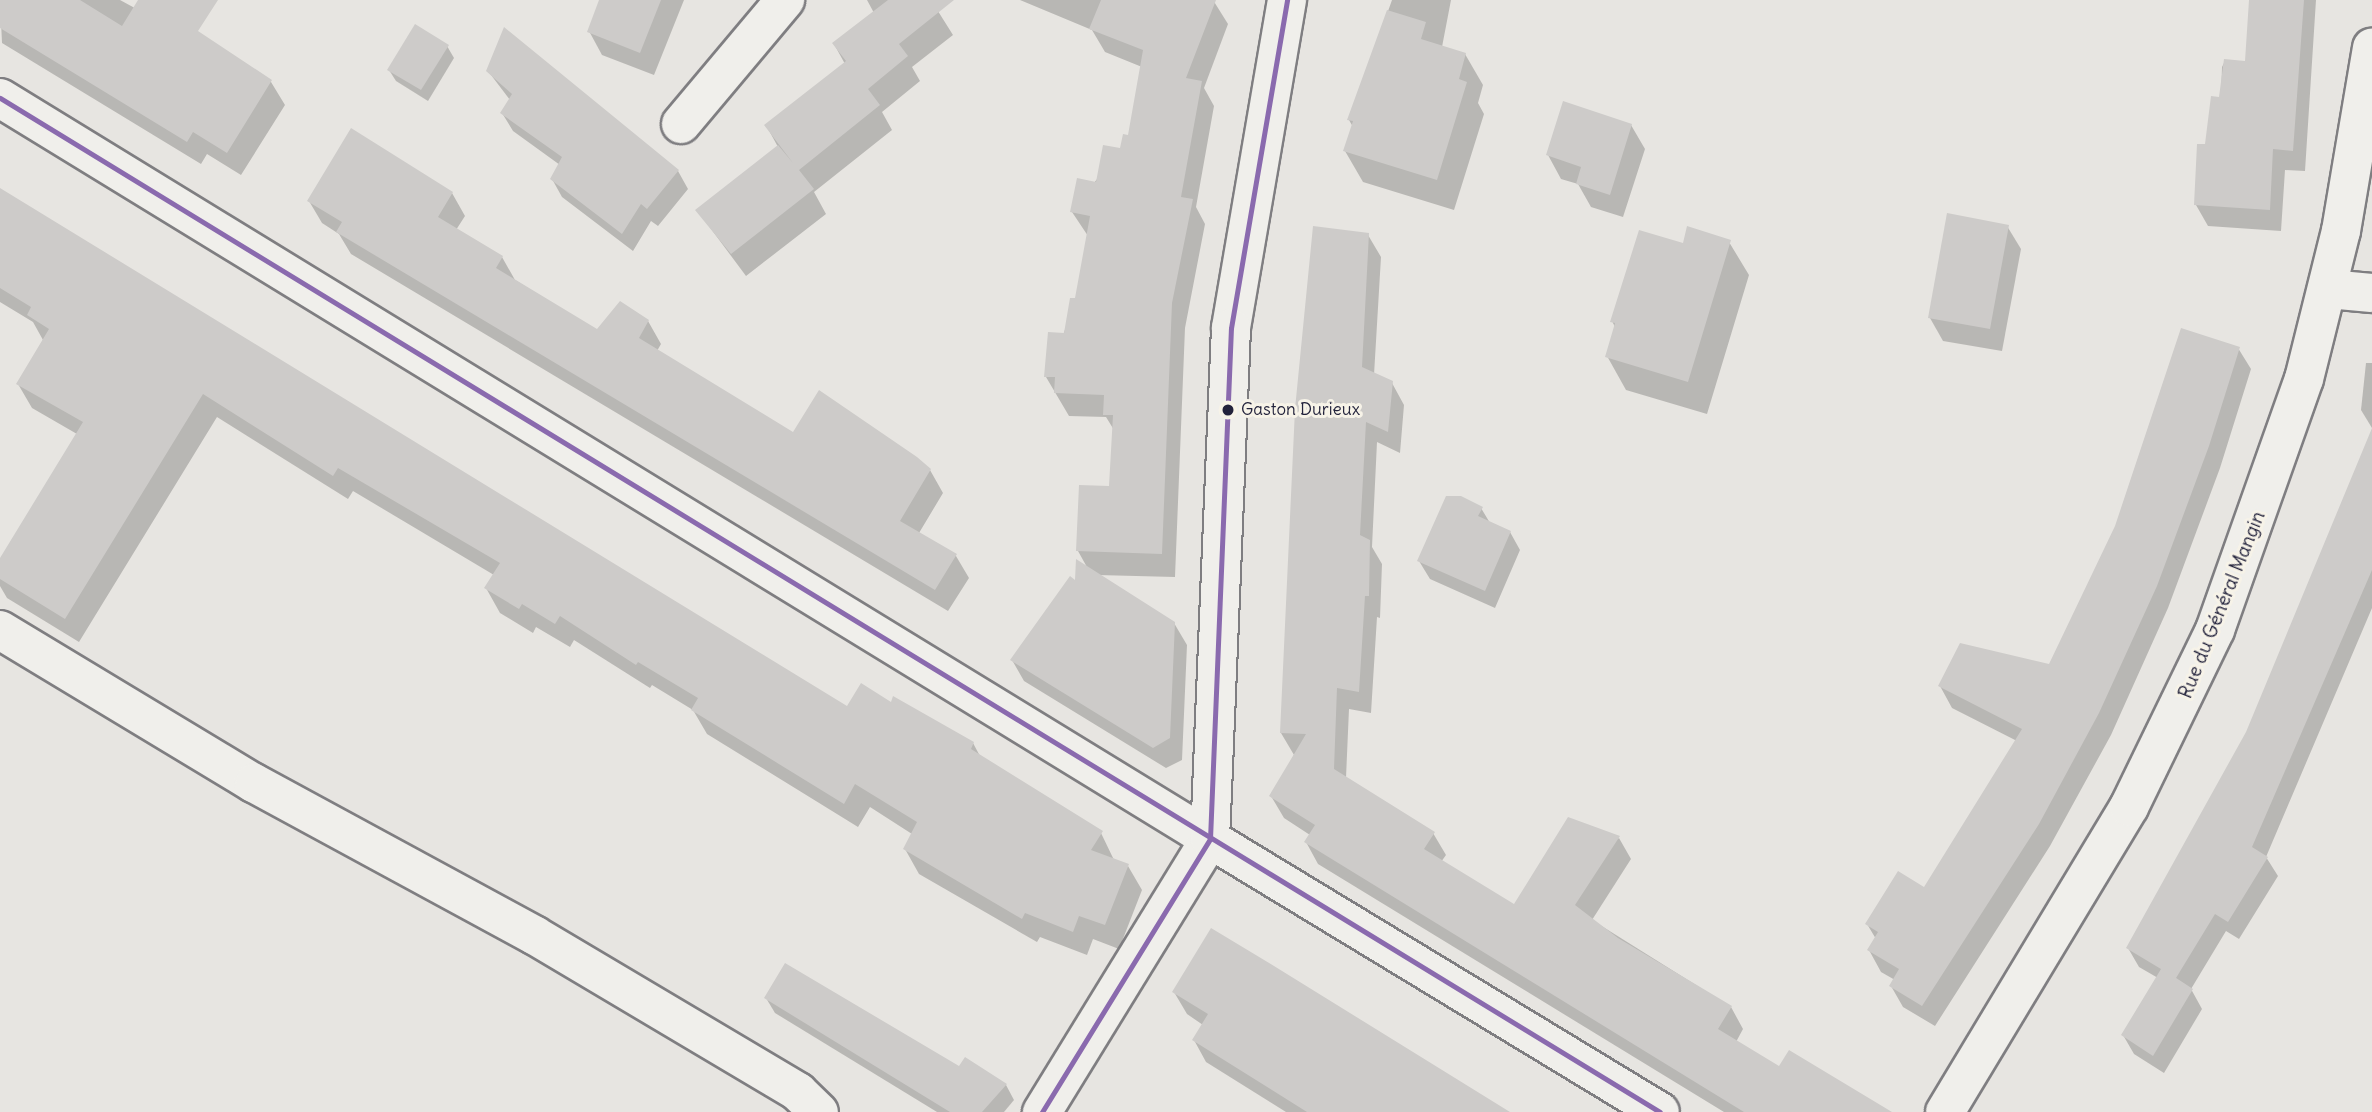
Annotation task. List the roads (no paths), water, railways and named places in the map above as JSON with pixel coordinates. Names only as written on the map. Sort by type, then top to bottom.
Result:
[{"type":"street","points":[[681,124],[785,0]]},
{"type":"street","points":[[1041,1112],[1210,839],[1231,328],[1287,0]]},
{"type":"street","name":"Rue du Général Mangin","points":[[1945,1112],[2112,838],[2178,715],[2279,460],[2328,289],[2372,48]]},
{"type":"street","points":[[0,98],[1660,1112]]},
{"type":"street","points":[[2328,289],[2372,293]]},
{"type":"street","points":[[0,630],[254,783],[534,935],[798,1092],[818,1112]]},
{"type":"place","name":"Gaston Durieux","points":[[1228,410]]}]
